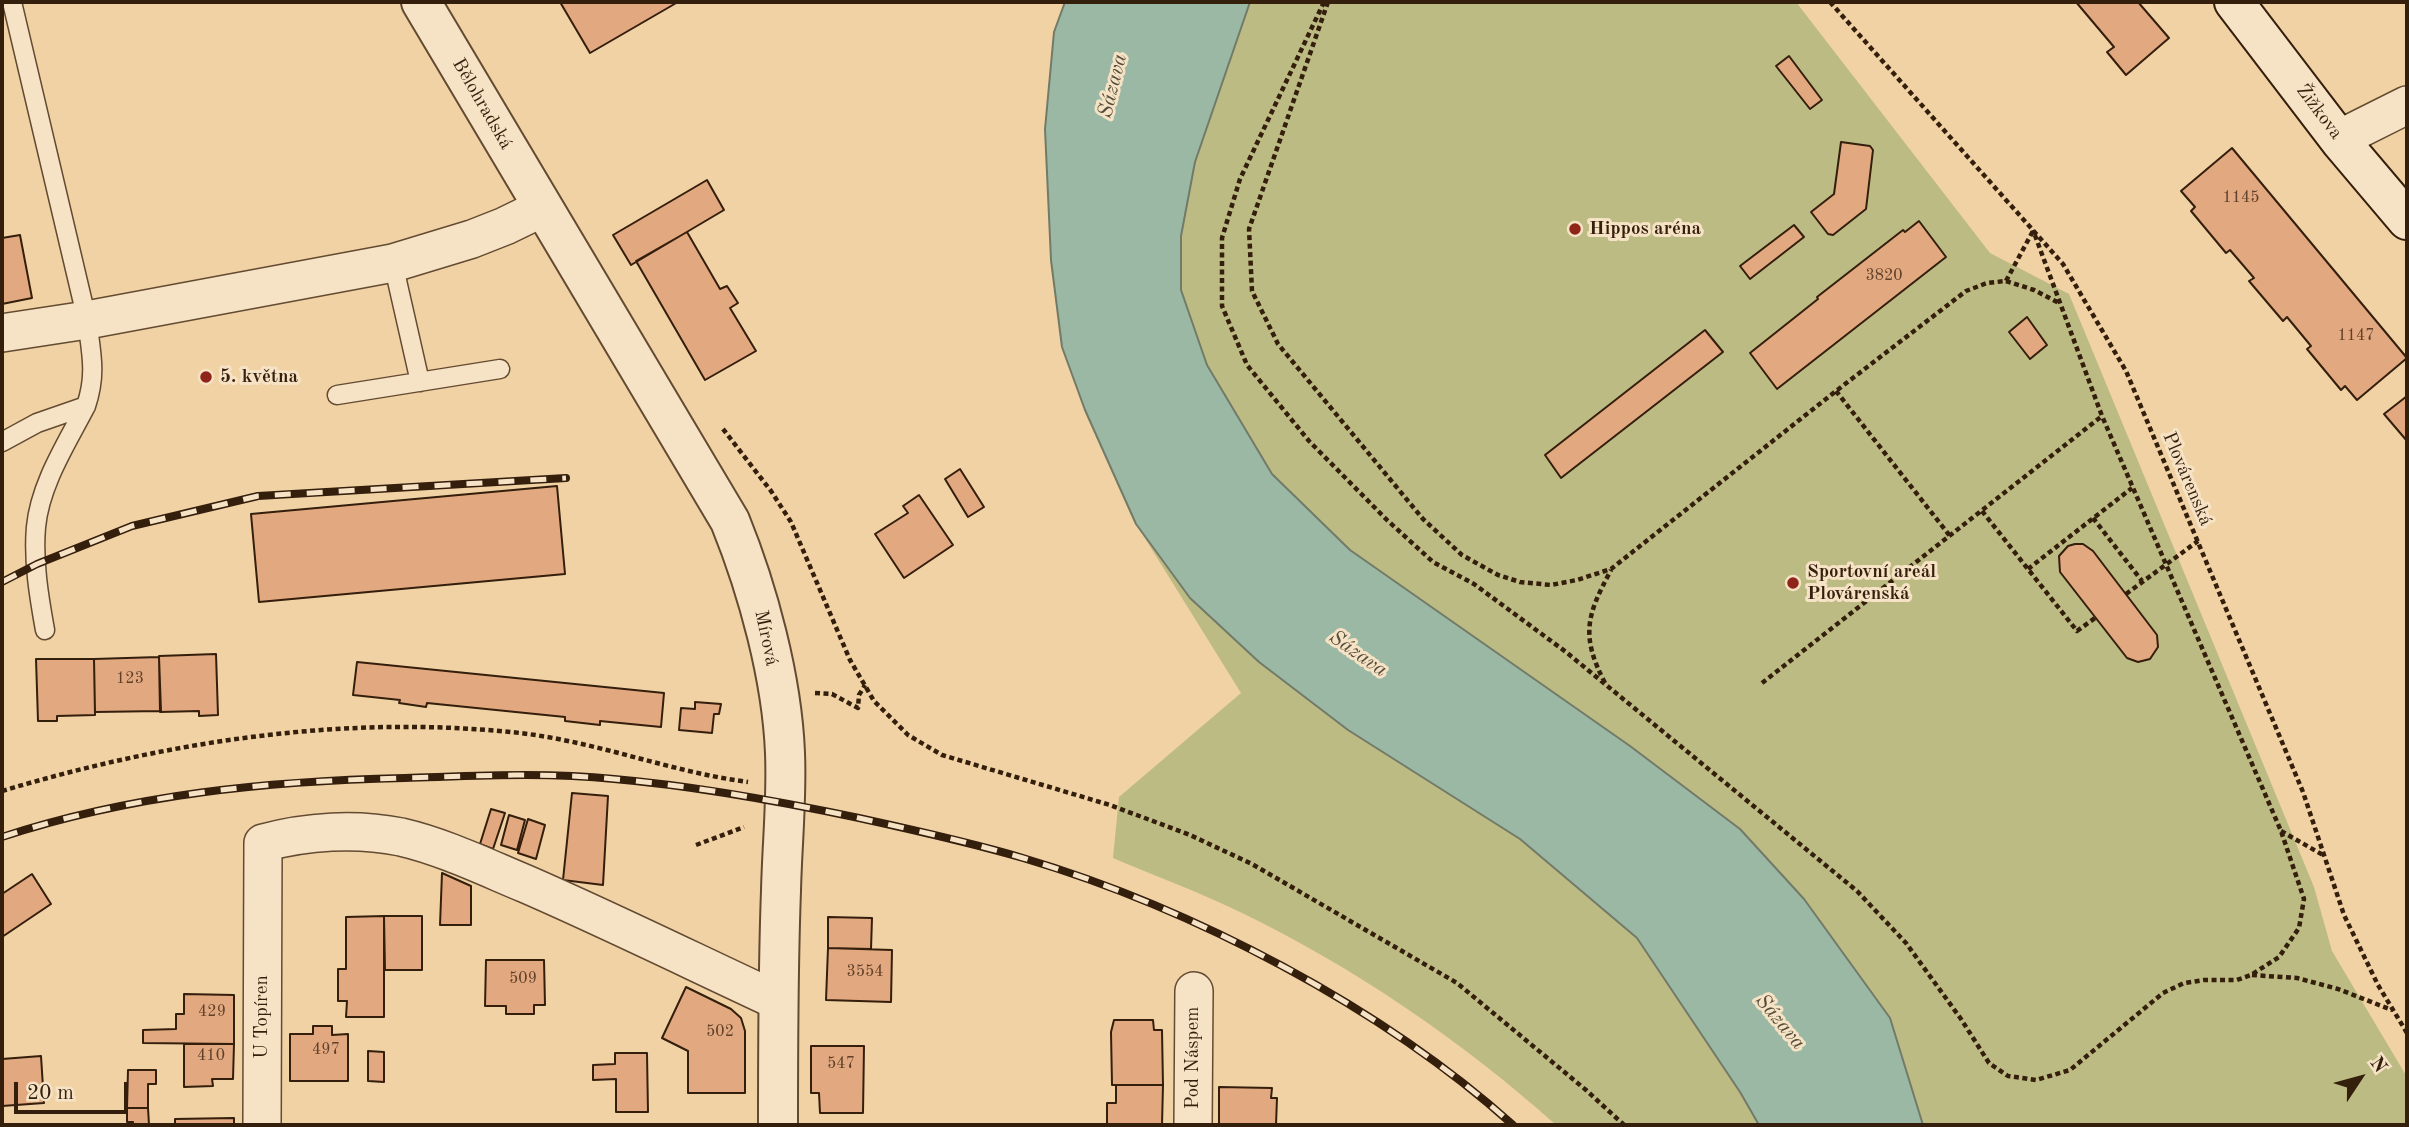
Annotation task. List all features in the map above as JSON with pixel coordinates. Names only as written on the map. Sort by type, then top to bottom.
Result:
[{"type":"street","name":"Bělohradská","points":[[421,2],[542,208]]},
{"type":"street","name":"Žižkova","points":[[2234,2],[2339,139],[2407,220]]},
{"type":"street","points":[[2339,139],[2407,105]]},
{"type":"street","points":[[2,333],[87,320],[393,263],[472,239],[542,208]]},
{"type":"street","name":"Mírová","points":[[542,208],[730,521],[755,587],[779,702],[785,752],[778,1001],[778,1125]]},
{"type":"street","name":"U Topíren","points":[[262,1125],[263,843],[291,836],[346,832],[401,837],[440,848],[546,893],[778,1001]]},
{"type":"street","name":"Pod Náspem","points":[[1193,1125],[1194,991]]},
{"type":"lane","points":[[12,2],[87,320],[94,370],[93,387],[48,481],[36,525],[37,582],[45,631]]},
{"type":"lane","points":[[393,263],[420,382]]},
{"type":"lane","points":[[337,395],[500,369]]},
{"type":"lane","points":[[2,442],[37,423],[86,405]]},
{"type":"path","points":[[1326,2],[1249,229],[1252,291],[1278,344],[1423,519],[1462,555],[1498,575],[1520,582],[1551,585],[1611,569],[1966,291],[1987,283],[2006,281],[2034,290],[2059,303]]},
{"type":"path","points":[[1326,2],[1240,180],[1222,238],[1222,306],[1247,365],[1309,440],[1387,520],[1433,562],[1474,584],[1606,684],[1857,891],[1906,943],[1961,1018],[1989,1063],[2008,1076],[2036,1080],[2070,1070],[2163,993],[2184,983],[2237,980],[2251,975],[2279,957],[2299,928],[2304,899],[2281,831],[2102,416],[2033,230]]},
{"type":"path","name":"Plovárenská","points":[[1830,2],[2063,264],[2126,371],[2303,792],[2344,915],[2378,985],[2407,1033]]},
{"type":"path","points":[[2006,281],[2033,230]]},
{"type":"path","points":[[1836,391],[1950,537]]},
{"type":"path","points":[[1762,683],[2102,416]]},
{"type":"path","points":[[683,439],[722,427],[771,491],[791,522],[850,660],[874,701],[908,735],[942,755],[1110,805],[1190,835],[1252,864],[1457,983],[1624,1125]]},
{"type":"path","points":[[2028,569],[2132,488]]},
{"type":"path","points":[[1983,511],[2077,631],[2095,618]]},
{"type":"path","points":[[2093,518],[2143,581]]},
{"type":"path","points":[[2126,594],[2198,541]]},
{"type":"path","points":[[1606,684],[1590,647],[1590,626],[1593,604],[1611,569]]},
{"type":"path","points":[[804,694],[832,694],[859,708],[859,695],[865,685]]},
{"type":"path","points":[[2,791],[83,768],[166,752],[296,732],[412,726],[533,735],[583,743],[712,777],[784,786]]},
{"type":"path","points":[[696,845],[741,829],[747,824]]},
{"type":"path","points":[[2281,831],[2324,856]]},
{"type":"path","points":[[2251,975],[2297,978],[2339,989],[2393,1011]]},
{"type":"shaded area","name":"Sportovní areál Plovárenská","points":[[1250,2],[1796,2],[1990,253],[2069,294],[2314,887],[2332,951],[2407,1077],[2407,1125],[1923,1125],[1890,1018],[1803,899],[1740,829],[1630,746],[1350,550],[1272,474],[1207,365],[1181,290],[1181,236],[1195,162]]},
{"type":"shaded area","points":[[1136,524],[1190,598],[1348,730],[1520,839],[1637,938],[1740,1092],[1759,1125],[1556,1125],[1445,1035],[1365,981],[1282,933],[1113,858],[1119,797],[1241,693]]},
{"type":"water","name":"Sázava","points":[[1065,2],[1250,2],[1195,162],[1181,236],[1181,290],[1207,365],[1272,474],[1350,550],[1630,746],[1740,829],[1804,899],[1890,1018],[1923,1125],[1759,1125],[1740,1092],[1637,938],[1520,839],[1348,730],[1259,662],[1190,598],[1136,524],[1085,410],[1062,347],[1051,260],[1045,129],[1054,32]]},
{"type":"building","points":[[560,2],[678,2],[590,53]]},
{"type":"building","points":[[2076,2],[2138,2],[2169,38],[2126,75],[2107,52],[2114,47]]},
{"type":"building","points":[[1789,56],[1822,100],[1810,109],[1776,66]]},
{"type":"building","points":[[1841,142],[1870,146],[1873,150],[1866,209],[1833,235],[1828,234],[1811,212],[1834,194]]},
{"type":"building","points":[[2232,148],[2407,358],[2357,400],[2345,386],[2341,390],[2307,349],[2311,346],[2287,317],[2283,321],[2249,281],[2254,278],[2230,250],[2226,253],[2191,211],[2195,207],[2181,191]]},
{"type":"building","points":[[707,180],[724,210],[631,265],[613,235]]},
{"type":"building","points":[[1919,221],[1946,257],[1777,389],[1750,353],[1818,299],[1817,297],[1903,230],[1905,232]]},
{"type":"building","points":[[1794,225],[1804,237],[1750,279],[1740,266]]},
{"type":"building","points":[[687,232],[720,289],[727,286],[738,303],[730,308],[756,351],[705,380],[636,261]]},
{"type":"building","points":[[20,235],[32,298],[2,304],[2,238]]},
{"type":"building","points":[[2027,317],[2047,345],[2030,359],[2009,332]]},
{"type":"building","points":[[1705,330],[1723,352],[1561,478],[1545,455]]},
{"type":"building","points":[[2407,396],[2407,441],[2384,414]]},
{"type":"building","points":[[960,469],[984,507],[968,517],[945,479]]},
{"type":"building","points":[[557,486],[565,574],[259,602],[251,514]]},
{"type":"building","points":[[919,495],[953,545],[904,578],[875,534],[908,513],[903,506]]},
{"type":"building","points":[[2083,544],[2093,551],[2157,635],[2158,647],[2150,659],[2138,662],[2127,658],[2060,572],[2059,556],[2068,546]]},
{"type":"building","points":[[216,654],[218,715],[199,716],[199,711],[160,712],[159,656]]},
{"type":"building","points":[[159,657],[161,711],[95,712],[94,659]]},
{"type":"building","points":[[36,659],[94,659],[95,715],[57,716],[57,721],[38,721]]},
{"type":"building","points":[[357,662],[664,693],[661,727],[600,721],[600,725],[565,721],[565,717],[427,703],[426,707],[399,703],[400,700],[353,695]]},
{"type":"building","points":[[695,702],[721,704],[719,714],[714,714],[712,733],[679,730],[681,708],[695,709]]},
{"type":"building","points":[[572,793],[608,796],[603,885],[563,880]]},
{"type":"building","points":[[491,809],[505,813],[493,849],[480,844]]},
{"type":"building","points":[[509,815],[525,820],[517,850],[501,845]]},
{"type":"building","points":[[528,819],[545,825],[536,859],[518,853]]},
{"type":"building","points":[[442,873],[471,886],[471,925],[440,925]]},
{"type":"building","points":[[32,874],[51,904],[2,937],[2,894]]},
{"type":"building","points":[[384,916],[422,916],[422,970],[385,970]]},
{"type":"building","points":[[384,916],[384,1017],[346,1017],[347,1001],[338,1001],[338,969],[346,969],[346,917]]},
{"type":"building","points":[[828,917],[872,918],[871,949],[828,948]]},
{"type":"building","points":[[828,948],[892,950],[891,1002],[826,1000]]},
{"type":"building","points":[[486,960],[544,960],[545,1005],[534,1005],[534,1014],[506,1014],[506,1006],[485,1006]]},
{"type":"building","points":[[686,987],[731,1009],[741,1018],[745,1031],[745,1093],[688,1093],[688,1051],[662,1038]]},
{"type":"building","points":[[184,994],[234,995],[234,1044],[143,1043],[143,1030],[176,1029],[176,1014],[184,1014]]},
{"type":"building","points":[[1114,1020],[1153,1020],[1154,1030],[1162,1030],[1163,1085],[1112,1085],[1111,1032]]},
{"type":"building","points":[[313,1026],[332,1026],[332,1035],[348,1034],[348,1081],[290,1081],[290,1034],[313,1034]]},
{"type":"building","points":[[184,1044],[234,1044],[233,1079],[212,1079],[213,1086],[184,1087]]},
{"type":"building","points":[[811,1046],[864,1046],[863,1113],[820,1113],[819,1093],[811,1093]]},
{"type":"building","points":[[368,1051],[384,1052],[384,1082],[368,1081]]},
{"type":"building","points":[[615,1053],[647,1053],[648,1112],[616,1112],[616,1079],[593,1080],[593,1065],[615,1064]]},
{"type":"building","points":[[41,1056],[44,1103],[2,1106],[2,1059]]},
{"type":"building","points":[[128,1070],[156,1070],[156,1084],[148,1084],[148,1108],[127,1108]]},
{"type":"building","points":[[1116,1085],[1163,1085],[1162,1125],[1107,1125],[1107,1103],[1116,1103]]},
{"type":"building","points":[[1219,1087],[1272,1088],[1271,1098],[1277,1098],[1276,1125],[1219,1125]]},
{"type":"building","points":[[127,1108],[148,1108],[149,1125],[133,1125],[133,1122],[127,1122]]},
{"type":"building","points":[[234,1118],[234,1125],[175,1125],[175,1119]]},
{"type":"railway","points":[[2,582],[37,564],[132,526],[258,496],[566,478]]},
{"type":"railway","points":[[2,837],[51,822],[151,800],[201,792],[354,780],[509,775],[588,777],[675,786],[798,806],[921,832],[1023,858],[1087,879],[1218,933],[1345,1002],[1405,1041],[1513,1125]]},
{"type":"place","name":"Hippos aréna","points":[[1575,229]]},
{"type":"place","name":"5. května","points":[[206,377]]},
{"type":"place","name":"Sportovní areál Plovárenská","points":[[1793,583]]}]
